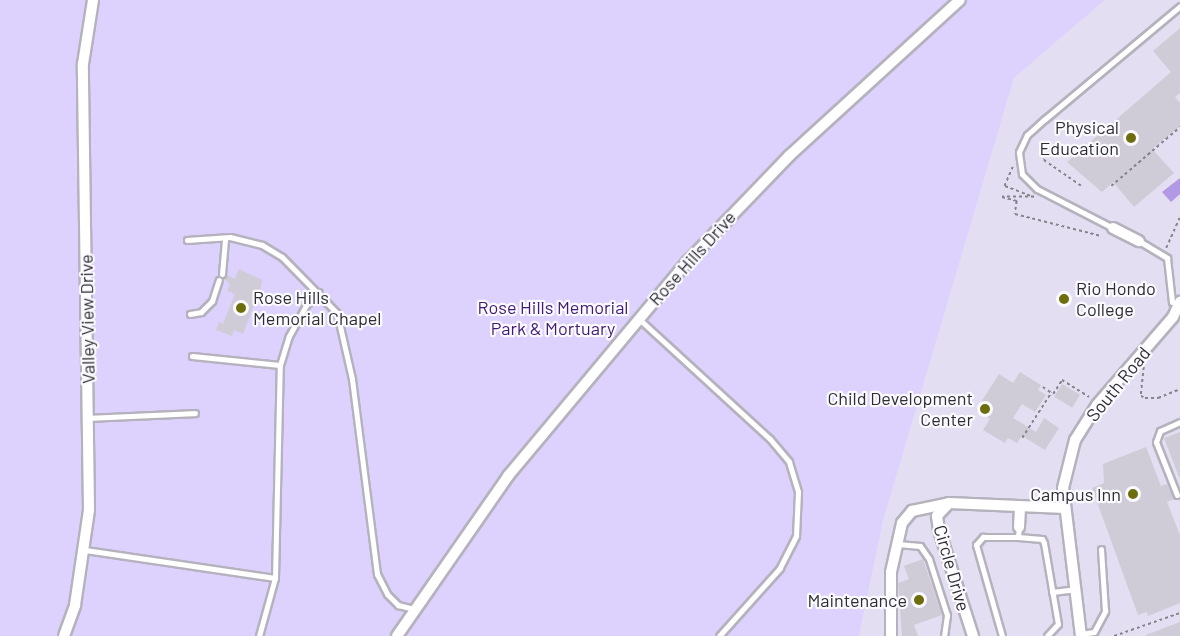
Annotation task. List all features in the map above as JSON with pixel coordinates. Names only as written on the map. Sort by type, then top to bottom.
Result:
[{"type":"street","name":"Valley View Drive","points":[[63,636],[75,605],[85,550],[89,418],[83,64],[93,0]]},
{"type":"street","name":"Rose Hills Drive","points":[[397,636],[508,476],[638,318],[789,156],[960,0]]},
{"type":"street","points":[[1113,228],[1139,241]]},
{"type":"street","name":"South Road","points":[[1065,508],[1063,488],[1075,440],[1097,405],[1173,317],[1179,303]]},
{"type":"street","points":[[891,636],[889,595],[902,523],[912,511],[949,503],[1065,508],[1081,635]]},
{"type":"street","name":"Circle Drive","points":[[949,503],[937,516],[939,530],[973,636]]},
{"type":"street","points":[[1019,532],[1020,506]]},
{"type":"lane","points":[[1113,228],[1037,189],[1022,174],[1019,152],[1027,135],[1180,6]]},
{"type":"lane","points":[[187,240],[225,238],[262,245],[282,257],[319,292],[337,313],[346,340],[377,574],[398,605],[414,609]]},
{"type":"lane","points":[[222,274],[225,238]]},
{"type":"lane","points":[[1139,241],[1164,254],[1172,302],[1179,303]]},
{"type":"lane","points":[[190,314],[201,312],[212,301],[219,280]]},
{"type":"lane","points":[[259,636],[275,578],[280,365],[289,336],[306,305],[319,292]]},
{"type":"lane","points":[[638,318],[771,439],[789,462],[798,492],[796,536],[780,568],[719,636]]},
{"type":"lane","points":[[192,356],[280,365]]},
{"type":"lane","points":[[89,418],[195,413]]},
{"type":"lane","points":[[1177,495],[1156,442],[1160,431],[1180,422]]},
{"type":"lane","points":[[1002,636],[976,545],[983,537],[1019,532],[1042,539],[1044,543],[1058,624],[1047,636]]},
{"type":"lane","points":[[897,545],[920,546],[929,559],[947,615],[944,636]]},
{"type":"lane","points":[[1081,635],[1094,632],[1105,611],[1101,549]]},
{"type":"lane","points":[[85,550],[275,578]]},
{"type":"lane","points":[[1052,592],[1075,589]]},
{"type":"path","points":[[1111,186],[1180,127]]},
{"type":"path","points":[[1051,149],[1044,160],[1083,187]]},
{"type":"path","points":[[1014,163],[1005,186],[1034,197],[1002,197],[1017,201],[1015,214],[1101,236]]},
{"type":"path","points":[[1164,254],[1180,217]]},
{"type":"path","points":[[1137,360],[1144,371],[1141,396],[1158,398],[1180,389]]},
{"type":"path","points":[[1022,438],[1051,392],[1062,380],[1094,401]]},
{"type":"path","points":[[1043,387],[1051,392]]},
{"type":"path","points":[[1114,636],[1180,613]]},
{"type":"shaded area","name":"Rio Hondo College","points":[[1105,0],[1180,0],[1180,636],[859,636],[883,521],[1014,78]]},
{"type":"shaded area","points":[[1180,178],[1180,194],[1171,202],[1162,192]]},
{"type":"green space","name":"Rose Hills Memorial Park & Mortuary","points":[[0,0],[1105,0],[1014,78],[883,521],[859,636],[0,636]]},
{"type":"building","name":"Physical Education","points":[[1180,28],[1180,93],[1175,97],[1180,103],[1180,126],[1152,149],[1174,173],[1134,207],[1113,182],[1102,192],[1067,162],[1171,72],[1153,51]]},
{"type":"building","name":"Rose Hills Memorial Chapel","points":[[239,269],[262,280],[243,334],[234,330],[232,336],[216,330],[219,322],[223,324],[235,294],[227,291],[230,284],[224,279],[227,275],[235,279]]},
{"type":"building","name":"Child Development Center","points":[[1020,372],[1041,385],[1038,390],[1046,395],[1035,412],[1022,404],[1013,418],[1036,432],[1044,418],[1059,428],[1045,450],[1022,436],[1017,443],[1008,438],[1005,443],[983,430],[990,419],[976,410],[999,374],[1013,383]]},
{"type":"building","points":[[1062,384],[1080,395],[1072,408],[1054,397]]},
{"type":"building","points":[[1180,432],[1180,477],[1179,477],[1164,438]]},
{"type":"building","points":[[1146,447],[1161,486],[1167,484],[1174,499],[1167,502],[1180,535],[1180,603],[1148,616],[1147,612],[1138,615],[1092,488],[1104,483],[1103,464]]},
{"type":"building","name":"Maintenance","points":[[923,559],[942,615],[914,625],[918,636],[902,636],[898,583],[909,579],[904,566]]},
{"type":"building","points":[[1180,622],[1180,636],[1146,636],[1146,635]]},
{"type":"place","name":"Physical Education","points":[[1131,138]]},
{"type":"place","name":"Rio Hondo College","points":[[1064,299]]},
{"type":"place","name":"Rose Hills Memorial Chapel","points":[[241,308]]},
{"type":"place","name":"Child Development Center","points":[[985,409]]},
{"type":"place","name":"Campus Inn","points":[[1133,494]]},
{"type":"place","name":"Maintenance","points":[[919,600]]}]
